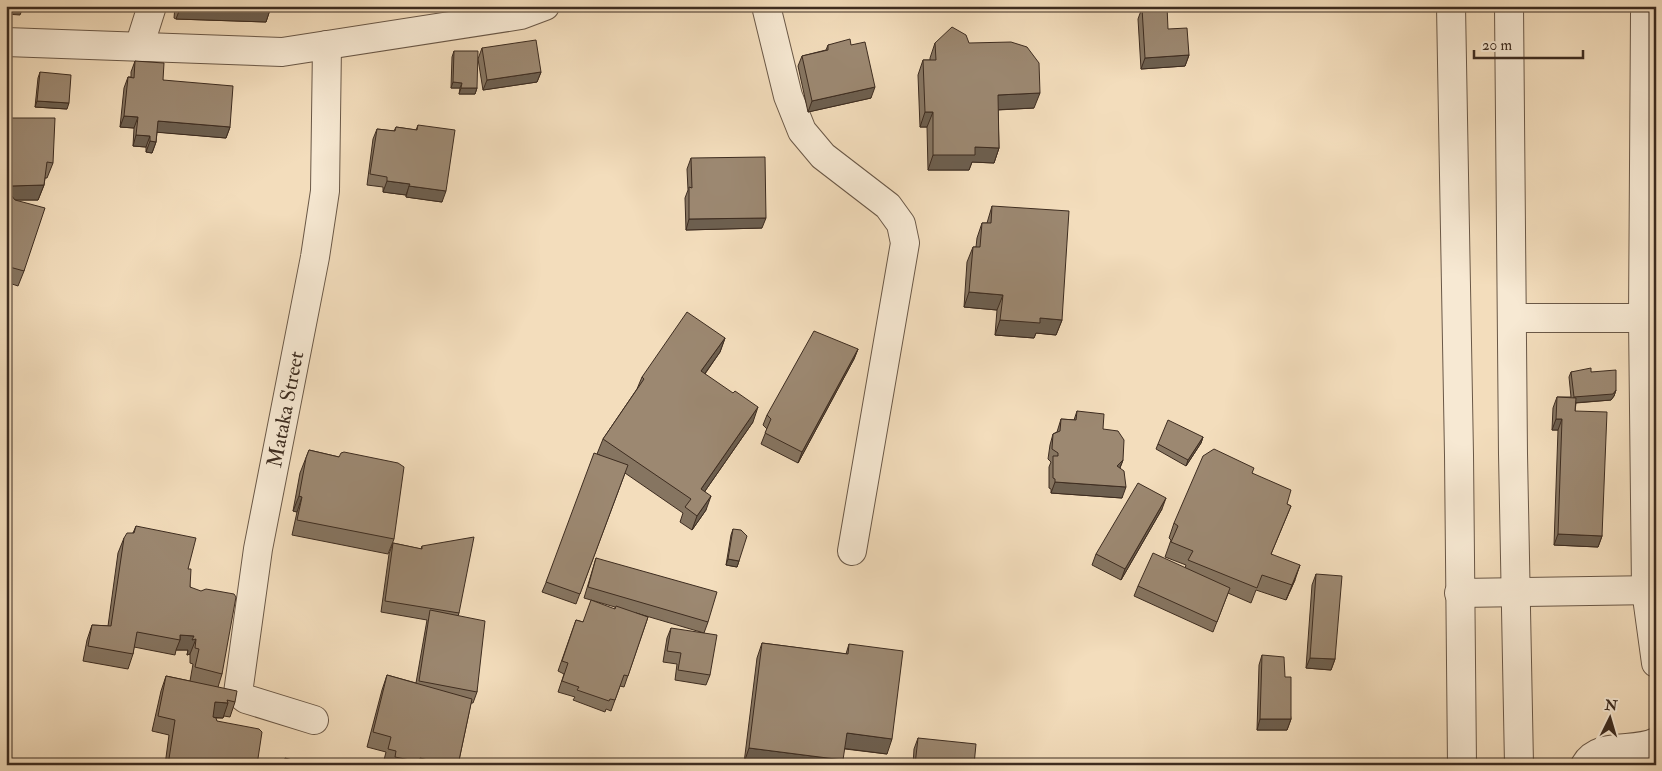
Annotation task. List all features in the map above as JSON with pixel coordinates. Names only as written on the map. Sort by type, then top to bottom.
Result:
[{"type":"street","points":[[139,47],[152,6]]},
{"type":"street","points":[[6,42],[282,52],[521,15],[545,6]]},
{"type":"street","points":[[766,6],[788,96],[802,131],[823,156],[888,206],[901,224],[905,243],[852,550]]},
{"type":"street","points":[[1451,6],[1462,765]]},
{"type":"street","points":[[1509,6],[1519,765]]},
{"type":"street","points":[[1645,14],[1643,318],[1651,590],[1656,663]]},
{"type":"street","name":"Mataka Street","points":[[314,720],[246,699],[238,693],[258,549],[316,257],[325,191],[327,45]]},
{"type":"street","points":[[1512,318],[1643,318]]},
{"type":"street","points":[[1459,593],[1651,590]]},
{"type":"street","points":[[1585,765],[1589,758],[1603,751],[1647,747],[1656,742]]},
{"type":"building","points":[[6,6],[22,6],[22,10],[6,8]]},
{"type":"building","points":[[1167,6],[1168,29],[1187,28],[1189,55],[1145,58],[1142,8]]},
{"type":"building","points":[[952,27],[966,35],[969,43],[1011,42],[1027,47],[1039,63],[1040,93],[998,95],[999,148],[975,147],[975,155],[933,155],[933,112],[925,112],[923,60],[936,60],[935,43]]},
{"type":"building","points":[[850,39],[851,45],[865,42],[875,87],[812,101],[802,56],[828,50],[828,45]]},
{"type":"building","points":[[536,40],[541,72],[487,80],[482,48]]},
{"type":"building","points":[[454,51],[478,51],[477,88],[461,88],[462,83],[453,82]]},
{"type":"building","points":[[135,61],[164,63],[163,80],[233,86],[230,127],[158,121],[156,142],[150,141],[150,136],[136,135],[138,117],[124,116],[128,77],[134,78]]},
{"type":"building","points":[[40,72],[71,75],[69,103],[37,101]]},
{"type":"building","points":[[6,107],[10,107],[9,118],[55,118],[53,163],[47,162],[44,185],[11,186],[11,195],[15,200],[45,208],[24,271],[6,266],[6,211],[10,199],[6,197]]},
{"type":"building","points":[[418,125],[455,130],[446,191],[409,186],[410,184],[387,181],[387,177],[370,174],[377,129],[395,131],[396,127],[417,130]]},
{"type":"building","points":[[765,157],[766,218],[689,219],[689,187],[692,188],[691,158]]},
{"type":"building","points":[[992,206],[1069,211],[1062,320],[1040,318],[1040,323],[1000,320],[1003,295],[969,292],[973,247],[980,247],[982,223],[991,223]]},
{"type":"building","points":[[687,312],[725,338],[701,371],[733,393],[735,391],[758,407],[701,489],[711,496],[697,516],[685,507],[691,499],[603,439],[644,379],[642,377]]},
{"type":"building","points":[[814,331],[858,349],[802,452],[765,433],[771,419],[767,415]]},
{"type":"building","points":[[1591,368],[1591,372],[1616,370],[1616,390],[1613,394],[1574,397],[1571,372]]},
{"type":"building","points":[[1557,397],[1576,398],[1575,411],[1607,412],[1602,536],[1558,534],[1562,419],[1556,419]]},
{"type":"building","points":[[1077,411],[1104,414],[1103,429],[1118,431],[1124,440],[1123,460],[1117,466],[1124,471],[1126,487],[1055,482],[1053,478],[1053,456],[1058,456],[1058,453],[1052,449],[1053,434],[1060,431],[1061,419],[1076,420]]},
{"type":"building","points":[[1168,420],[1203,437],[1188,460],[1158,444]]},
{"type":"building","points":[[1214,449],[1254,468],[1252,473],[1291,490],[1287,504],[1291,506],[1271,554],[1300,565],[1292,585],[1262,575],[1257,588],[1188,560],[1193,551],[1171,542],[1178,526],[1174,523],[1203,456]]},
{"type":"building","points":[[309,450],[339,457],[344,452],[398,463],[404,467],[394,539],[297,520],[302,497],[299,496]]},
{"type":"building","points":[[594,453],[628,465],[580,594],[546,582]]},
{"type":"building","points":[[1138,483],[1166,498],[1125,569],[1096,554]]},
{"type":"building","points":[[1654,495],[1656,495],[1656,530],[1655,530]]},
{"type":"building","points":[[136,526],[196,538],[188,569],[191,569],[190,587],[201,591],[206,589],[234,594],[236,597],[222,674],[195,667],[199,649],[195,648],[196,639],[192,640],[194,636],[180,635],[180,640],[137,632],[133,654],[88,646],[92,625],[111,626],[124,538],[127,533],[134,533]]},
{"type":"building","points":[[733,529],[741,530],[747,536],[739,561],[728,559]]},
{"type":"building","points":[[474,537],[459,613],[385,601],[393,543],[422,549],[422,546]]},
{"type":"building","points":[[1153,553],[1230,588],[1217,622],[1138,586]]},
{"type":"building","points":[[596,558],[717,592],[708,622],[588,587]]},
{"type":"building","points":[[1316,574],[1342,576],[1335,659],[1310,658]]},
{"type":"building","points":[[591,600],[615,609],[616,606],[648,617],[628,676],[624,675],[615,700],[610,699],[609,701],[577,690],[579,687],[562,681],[568,663],[562,661],[576,620],[583,622]]},
{"type":"building","points":[[430,610],[485,621],[477,692],[419,681]]},
{"type":"building","points":[[671,628],[717,635],[710,675],[678,670],[681,653],[667,651]]},
{"type":"building","points":[[762,643],[848,654],[849,644],[903,651],[892,739],[847,733],[843,760],[749,748]]},
{"type":"building","points":[[1262,655],[1284,657],[1285,677],[1291,677],[1291,719],[1260,719]]},
{"type":"building","points":[[387,675],[472,699],[458,765],[448,765],[420,758],[420,762],[395,757],[396,751],[388,749],[391,737],[373,732]]},
{"type":"building","points":[[166,676],[237,691],[235,702],[227,700],[228,703],[215,702],[213,717],[217,721],[259,729],[262,732],[257,765],[168,765],[175,720],[158,716]]},
{"type":"building","points":[[918,738],[976,744],[974,765],[915,765]]},
{"type":"building","points":[[285,758],[311,765],[284,765]]}]
